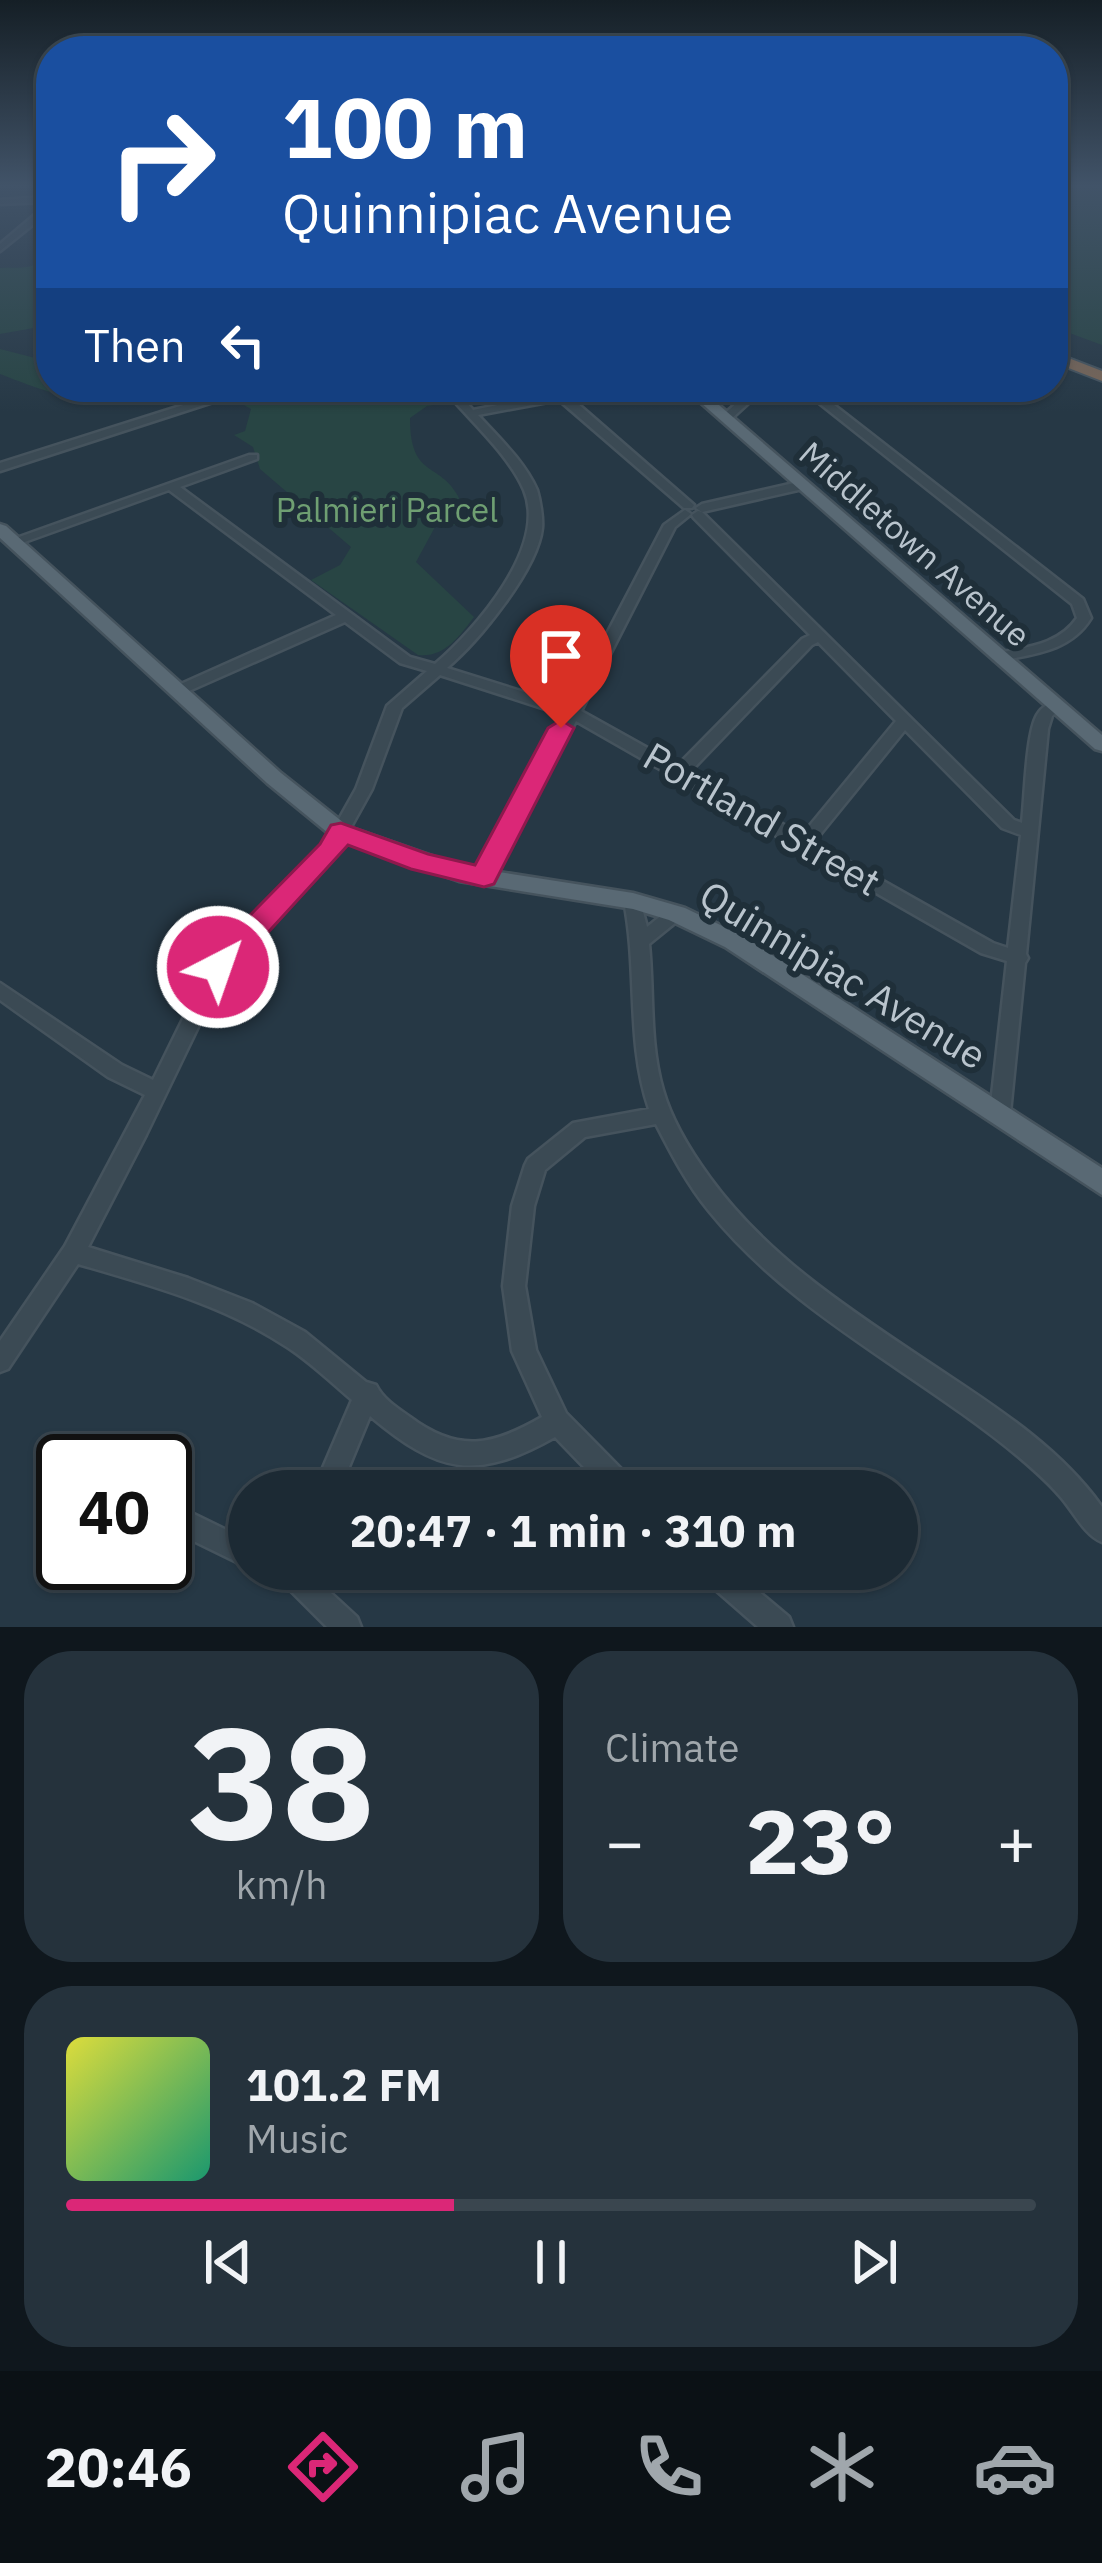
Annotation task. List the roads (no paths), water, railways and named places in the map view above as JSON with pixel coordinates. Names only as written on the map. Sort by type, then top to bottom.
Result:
[{"type":"highway","points":[[1068,346],[1102,359]]},
{"type":"highway","points":[[1068,363],[1102,376]]},
{"type":"main road","name":"Middletown Avenue","points":[[707,402],[1102,745]]},
{"type":"main road","name":"Quinnipiac Avenue","points":[[7,535],[286,790],[341,832],[422,862],[633,901],[676,914],[733,941],[1102,1183]]},
{"type":"street","points":[[0,467],[203,402]]},
{"type":"street","points":[[0,1361],[73,1252],[218,967],[330,850],[371,774],[395,706],[467,644],[525,562],[536,527],[525,477],[462,402]]},
{"type":"street","points":[[473,412],[527,402]]},
{"type":"street","points":[[572,402],[693,511],[1009,824],[1030,833]]},
{"type":"street","points":[[726,418],[744,402]]},
{"type":"street","points":[[823,402],[1078,602],[1084,618],[1076,633],[1054,644],[999,657]]},
{"type":"street","points":[[7,535],[253,457]]},
{"type":"street","points":[[484,877],[571,712],[614,644],[670,525],[693,511],[803,485]]},
{"type":"street","name":"Portland Street","points":[[171,486],[405,661],[571,712],[987,948],[1018,958]]},
{"type":"street","points":[[177,691],[344,617]]},
{"type":"street","points":[[681,772],[807,642],[820,636]]},
{"type":"street","points":[[1000,1113],[1040,729],[1045,714],[1056,706]]},
{"type":"street","points":[[804,843],[904,720]]},
{"type":"street","points":[[633,901],[643,938],[646,1065],[661,1115],[703,1187],[772,1264],[1021,1439],[1060,1474],[1102,1529]]},
{"type":"street","points":[[643,938],[676,914]]},
{"type":"street","points":[[0,990],[99,1060],[157,1092]]},
{"type":"street","points":[[604,1470],[557,1422],[524,1351],[514,1286],[527,1185],[549,1150],[580,1129],[661,1115]]},
{"type":"street","points":[[73,1252],[175,1283],[242,1310],[296,1340],[367,1393],[413,1436],[453,1452],[489,1454],[557,1422]]},
{"type":"street","points":[[335,1470],[367,1393]]},
{"type":"street","points":[[192,1526],[228,1544]]},
{"type":"street","points":[[310,1590],[347,1627]]},
{"type":"street","points":[[736,1590],[779,1627]]},
{"type":"park label","name":"Palmieri Parcel","points":[[387,510]]}]
